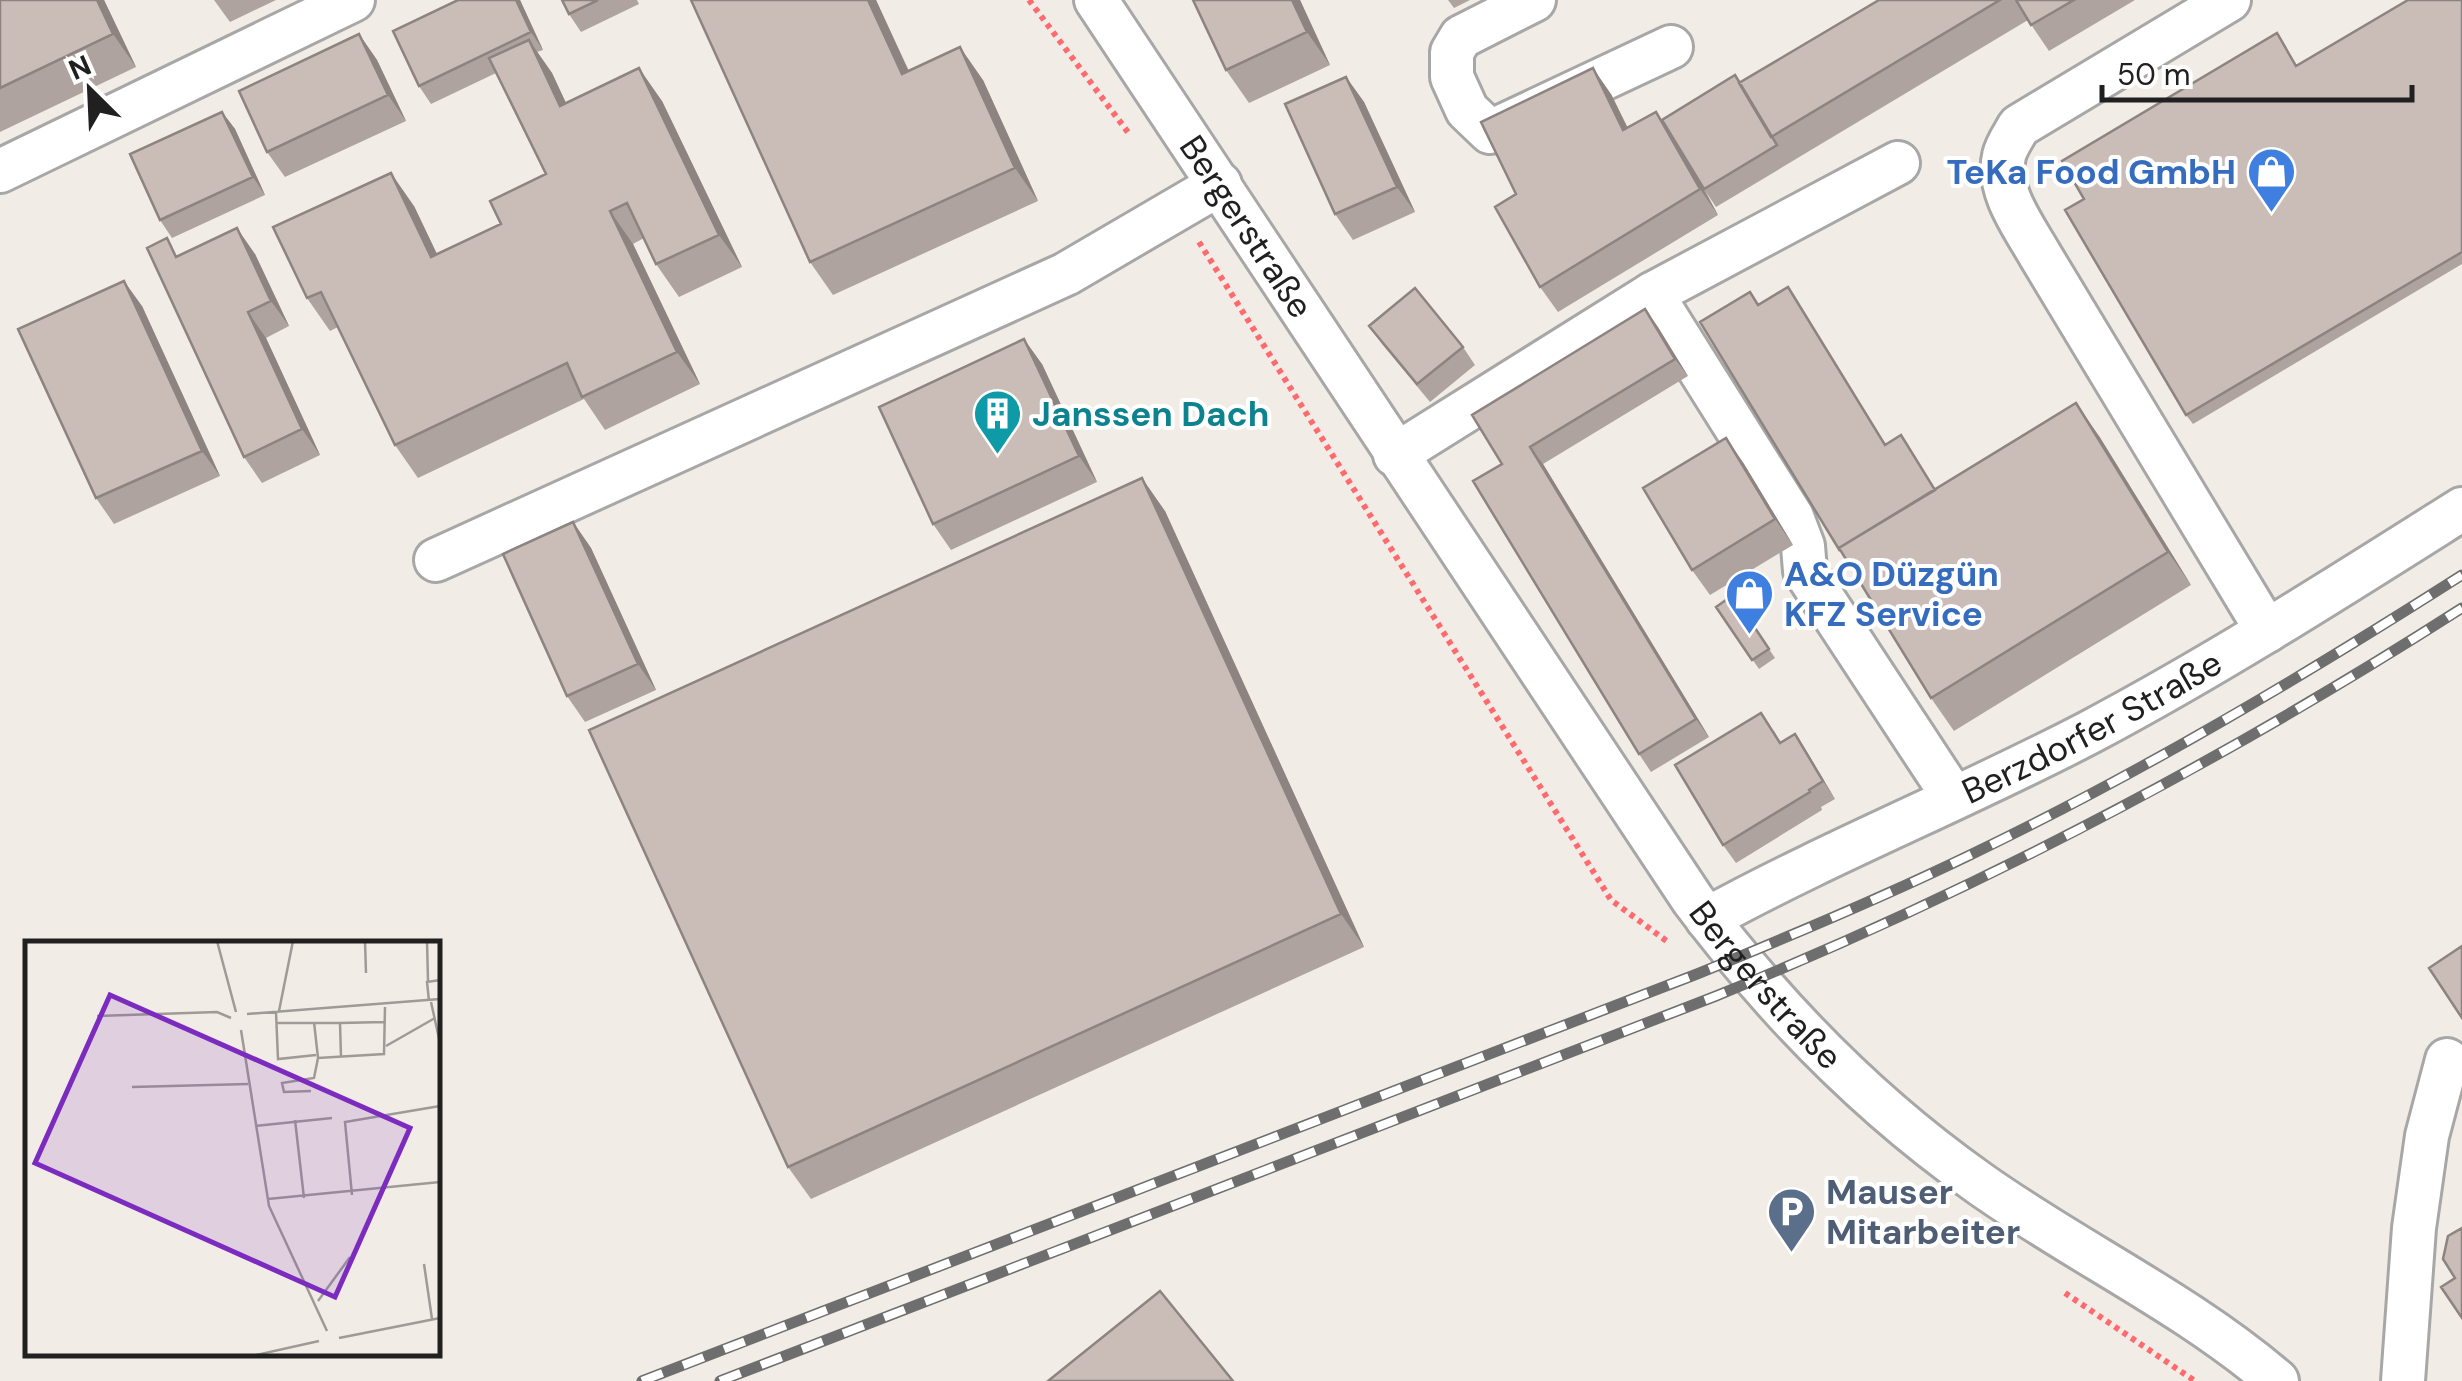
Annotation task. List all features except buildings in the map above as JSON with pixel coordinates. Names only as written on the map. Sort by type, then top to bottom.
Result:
[{"type":"street","points":[[0,171],[354,0]]},
{"type":"street","name":"Bergerstraße","points":[[1096,0],[1706,919],[1755,980],[1900,1124],[1981,1185],[2221,1338],[2277,1381]]},
{"type":"street","points":[[1534,0],[1460,36],[1452,52],[1452,77],[1467,110],[1490,132],[1671,46]]},
{"type":"street","points":[[2230,0],[2018,126],[2004,155],[2003,174],[2010,202],[2040,255],[2267,630]]},
{"type":"street","points":[[1395,455],[1652,294],[1898,162]]},
{"type":"street","points":[[436,560],[1066,274],[1220,184]]},
{"type":"street","points":[[1652,294],[1792,517],[1803,546],[1805,571],[1954,798]]},
{"type":"street","name":"Berzdorfer Straße","points":[[1706,919],[1796,870],[2089,732],[2267,630],[2462,509]]},
{"type":"street","points":[[2403,1381],[2414,1228],[2427,1136],[2447,1060]]},
{"type":"railway","points":[[642,1381],[1697,974],[1935,872],[2157,758],[2462,575]]},
{"type":"railway","points":[[720,1381],[1814,955],[2005,867],[2190,770],[2462,608]]},
{"type":"place","name":"TeKa Food GmbH","points":[[2271,214]]},
{"type":"place","name":"Janssen Dach","points":[[997,456]]},
{"type":"place","name":"A&O Düzgün KFZ Service","points":[[1749,636]]},
{"type":"place","name":"Mauser Mitarbeiter","points":[[1791,1254]]}]
